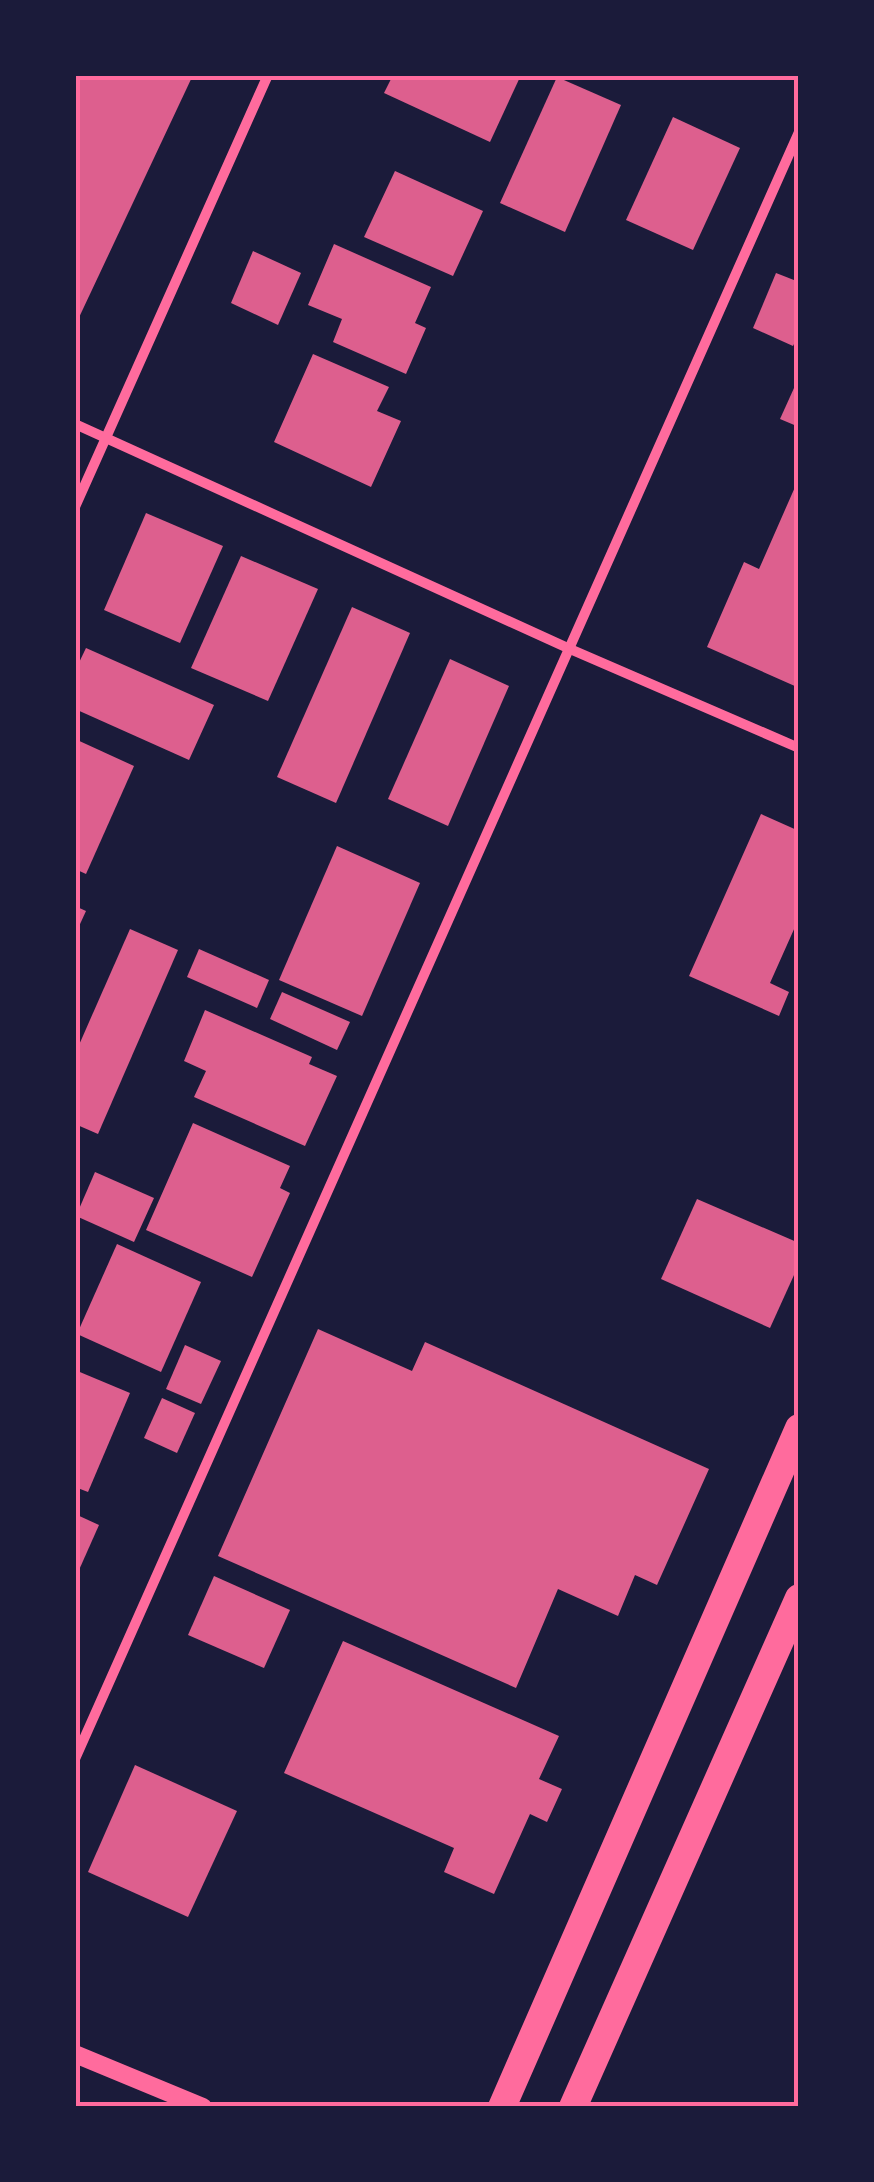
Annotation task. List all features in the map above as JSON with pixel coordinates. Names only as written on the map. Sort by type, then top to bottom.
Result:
[{"type":"highway","points":[[502,2107],[799,1428]]},
{"type":"highway","points":[[574,2107],[799,1598]]},
{"type":"street","points":[[75,507],[268,75]]},
{"type":"street","points":[[75,1759],[799,132]]},
{"type":"street","points":[[75,424],[570,649],[799,748]]},
{"type":"street","points":[[75,2054],[203,2107]]},
{"type":"building","points":[[75,75],[193,75],[75,326]]},
{"type":"building","points":[[393,75],[521,75],[490,142],[384,93]]},
{"type":"building","points":[[557,77],[621,105],[565,232],[500,203]]},
{"type":"building","points":[[673,117],[740,148],[693,250],[626,220]]},
{"type":"building","points":[[395,171],[483,211],[453,276],[364,237]]},
{"type":"building","points":[[334,244],[431,287],[415,323],[426,328],[406,374],[333,342],[342,319],[308,305]]},
{"type":"building","points":[[253,251],[301,273],[278,325],[231,303]]},
{"type":"building","points":[[776,273],[799,282],[799,334],[793,346],[753,328]]},
{"type":"building","points":[[313,354],[389,387],[377,411],[401,421],[371,487],[274,442]]},
{"type":"building","points":[[799,377],[799,427],[780,419]]},
{"type":"building","points":[[799,478],[797,687],[707,647],[744,562],[759,569]]},
{"type":"building","points":[[146,513],[223,546],[180,643],[104,610]]},
{"type":"building","points":[[241,556],[318,589],[268,701],[191,668]]},
{"type":"building","points":[[352,607],[410,633],[336,803],[277,777]]},
{"type":"building","points":[[86,648],[214,705],[189,760],[75,709],[75,671]]},
{"type":"building","points":[[450,659],[509,686],[448,826],[388,799]]},
{"type":"building","points":[[75,739],[134,766],[86,874],[75,869]]},
{"type":"building","points":[[761,814],[799,831],[799,918],[770,983],[789,992],[779,1016],[689,976]]},
{"type":"building","points":[[337,846],[420,883],[362,1016],[279,980]]},
{"type":"building","points":[[75,906],[86,911],[75,935]]},
{"type":"building","points":[[130,929],[178,950],[98,1134],[75,1124],[75,1054]]},
{"type":"building","points":[[199,949],[269,980],[257,1008],[187,977]]},
{"type":"building","points":[[282,992],[350,1022],[337,1050],[270,1019]]},
{"type":"building","points":[[205,1010],[312,1057],[309,1064],[337,1076],[305,1146],[194,1097],[206,1071],[184,1061]]},
{"type":"building","points":[[193,1123],[290,1166],[280,1188],[290,1193],[252,1277],[146,1230]]},
{"type":"building","points":[[95,1172],[154,1198],[134,1242],[76,1216]]},
{"type":"building","points":[[697,1199],[799,1243],[799,1264],[770,1328],[661,1279]]},
{"type":"building","points":[[117,1244],[201,1282],[161,1372],[77,1334]]},
{"type":"building","points":[[318,1329],[412,1371],[425,1342],[709,1469],[657,1585],[635,1575],[618,1616],[558,1589],[516,1688],[218,1556]]},
{"type":"building","points":[[185,1345],[221,1361],[201,1404],[166,1389]]},
{"type":"building","points":[[75,1370],[130,1393],[88,1492],[75,1487]]},
{"type":"building","points":[[162,1398],[195,1413],[177,1453],[144,1438]]},
{"type":"building","points":[[75,1514],[99,1525],[75,1579]]},
{"type":"building","points":[[214,1576],[290,1610],[264,1668],[188,1635]]},
{"type":"building","points":[[343,1641],[559,1736],[539,1779],[562,1789],[547,1822],[530,1814],[494,1894],[444,1872],[454,1848],[284,1773]]},
{"type":"building","points":[[135,1765],[237,1811],[188,1917],[88,1872]]}]
